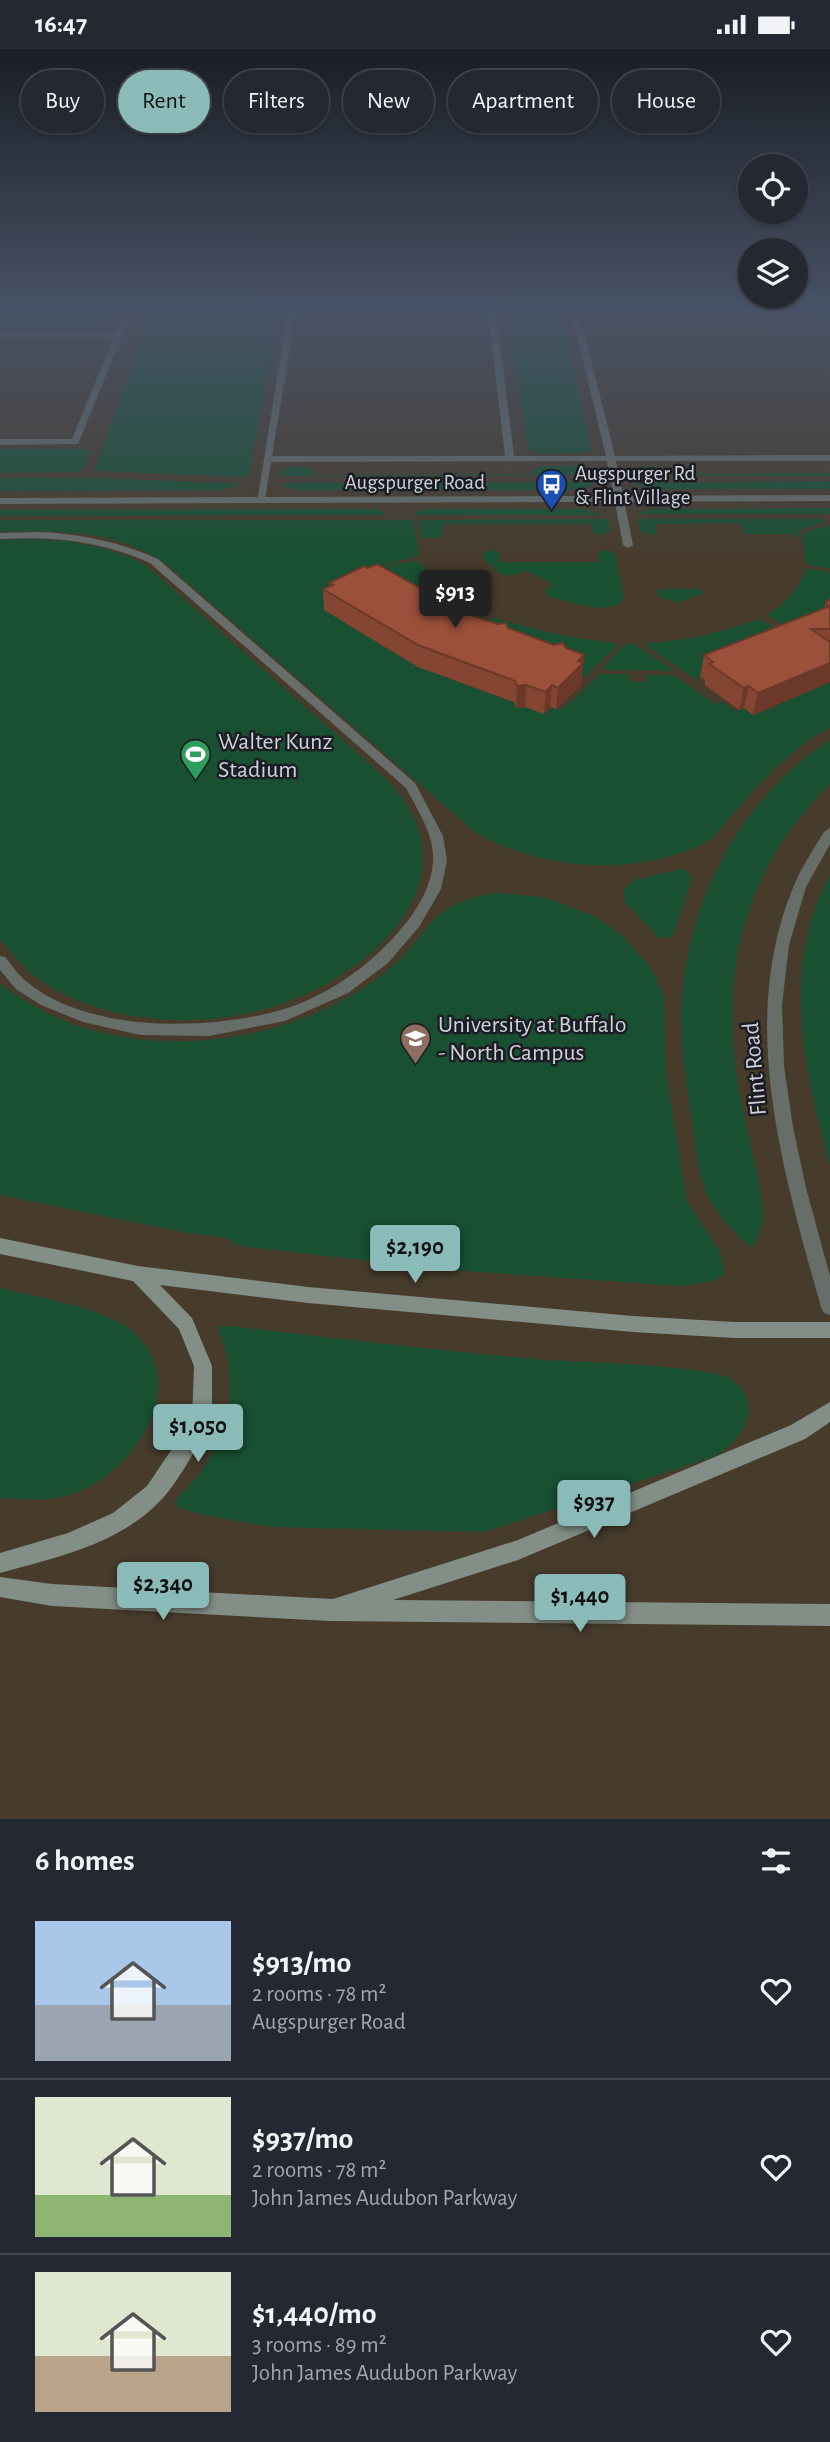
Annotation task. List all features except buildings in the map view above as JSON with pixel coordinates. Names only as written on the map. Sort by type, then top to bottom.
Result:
[{"type":"main road","points":[[0,1247],[138,1274],[495,1314],[734,1330],[830,1330]]},
{"type":"main road","points":[[0,1563],[70,1543],[120,1520],[154,1493],[202,1422],[203,1366],[186,1324],[138,1274]]},
{"type":"main road","points":[[330,1610],[518,1550],[798,1432],[830,1411]]},
{"type":"main road","points":[[0,1587],[52,1595],[330,1610],[830,1615]]},
{"type":"street","points":[[0,442],[75,442],[94,394]]},
{"type":"street","points":[[260,500],[278,394]]},
{"type":"street","points":[[502,394],[510,459]]},
{"type":"street","points":[[595,394],[628,545]]},
{"type":"street","points":[[267,459],[830,459]]},
{"type":"street","name":"Augspurger Road","points":[[0,501],[830,499]]},
{"type":"street","points":[[0,536],[60,535],[104,541],[155,561],[411,786],[437,836],[440,862],[435,889],[414,924],[383,959],[343,989],[285,1015],[209,1030],[140,1029],[88,1018],[46,1001],[21,985],[0,961]]},
{"type":"street","name":"Flint Road","points":[[830,832],[806,871],[789,916],[777,959],[772,1033],[784,1130],[830,1307]]},
{"type":"shaded area","name":"University at Buffalo - North Campus","points":[[0,394],[830,394],[830,1819],[0,1819]]},
{"type":"green space","points":[[122,394],[264,394],[248,477],[94,471]]},
{"type":"green space","points":[[520,394],[579,394],[591,449],[587,452],[541,454],[528,448]]},
{"type":"green space","points":[[0,449],[91,449],[83,468],[76,472],[0,473]]},
{"type":"green space","points":[[541,466],[581,466],[598,475],[277,476],[288,468],[297,467],[311,469],[314,475],[531,474],[532,470]]},
{"type":"green space","points":[[646,466],[658,468],[665,474],[830,473],[830,476],[627,475],[629,469]]},
{"type":"green space","points":[[0,478],[100,478],[244,484],[222,490],[0,491]]},
{"type":"green space","points":[[830,481],[830,489],[653,489],[632,483]]},
{"type":"green space","points":[[596,483],[575,490],[298,490],[280,485]]},
{"type":"green space","points":[[830,508],[830,514],[638,514],[659,509]]},
{"type":"green space","points":[[379,509],[387,515],[0,516],[0,510]]},
{"type":"green space","points":[[584,509],[604,515],[415,515],[419,510]]},
{"type":"green space","points":[[608,519],[610,531],[601,535],[594,534],[591,524],[443,524],[442,538],[421,538],[419,520]]},
{"type":"green space","points":[[637,519],[826,521],[801,530],[795,539],[793,534],[746,534],[740,523],[655,524],[657,533],[652,535],[640,531]]},
{"type":"green space","points":[[0,520],[413,520],[419,556],[374,567],[325,610],[385,648],[438,674],[544,714],[550,707],[559,710],[574,700],[599,674],[628,674],[630,682],[646,682],[645,675],[673,675],[715,704],[722,702],[735,711],[744,708],[753,715],[779,705],[795,687],[804,693],[830,682],[830,727],[781,763],[712,839],[685,852],[655,860],[593,865],[561,862],[531,855],[475,832],[165,563],[127,544],[86,534],[0,532]]},
{"type":"green space","points":[[830,525],[830,569],[806,564],[802,536]]},
{"type":"green space","name":"Walter Kunz Stadium","points":[[31,539],[89,545],[144,564],[383,776],[411,812],[422,848],[419,882],[405,915],[381,944],[350,969],[315,990],[278,1005],[248,1013],[183,1020],[151,1018],[118,1013],[87,1004],[58,991],[32,974],[0,939],[0,540]]},
{"type":"green space","points":[[493,550],[499,553],[500,562],[599,562],[598,552],[607,550],[615,553],[624,600],[617,605],[598,608],[548,596],[544,592],[553,584],[526,571],[512,575],[498,572],[483,558],[484,553]]},
{"type":"green space","points":[[418,561],[444,587],[485,615],[460,631],[372,572],[387,565]]},
{"type":"green space","points":[[805,570],[830,572],[830,616],[803,636],[767,615],[790,596]]},
{"type":"green space","points":[[699,589],[705,593],[678,602],[659,597],[656,591]]},
{"type":"green space","points":[[495,618],[554,633],[615,643],[617,646],[585,677],[466,635],[489,619]]},
{"type":"green space","points":[[760,619],[795,638],[695,679],[646,646],[646,643],[704,635]]},
{"type":"green space","points":[[632,643],[672,671],[602,668],[624,645]]},
{"type":"green space","points":[[830,740],[830,784],[799,818],[775,854],[756,891],[743,930],[735,971],[732,1013],[734,1056],[763,1210],[763,1223],[753,1247],[740,1238],[720,1215],[707,1195],[700,1173],[682,1050],[681,1015],[687,960],[696,922],[709,886],[726,852],[771,790],[799,763]]},
{"type":"green space","points":[[682,869],[688,872],[692,879],[673,937],[659,938],[625,902],[624,889],[634,880]]},
{"type":"green space","points":[[830,874],[830,1167],[805,1056],[801,983],[805,947],[815,910]]},
{"type":"green space","points":[[495,893],[543,897],[594,916],[622,935],[652,969],[664,997],[666,1071],[686,1200],[720,1252],[725,1274],[704,1283],[681,1286],[452,1270],[239,1246],[226,1238],[182,1232],[0,1195],[0,984],[55,1017],[114,1035],[154,1041],[235,1037],[275,1028],[314,1014],[350,996],[399,960],[441,914],[471,898]]},
{"type":"green space","points":[[0,1288],[66,1303],[115,1320],[127,1327],[147,1349],[157,1373],[157,1398],[149,1423],[135,1447],[116,1468],[93,1484],[69,1495],[43,1499],[0,1498]]},
{"type":"green space","points":[[230,1326],[467,1353],[698,1371],[731,1379],[747,1399],[749,1409],[747,1420],[735,1440],[716,1456],[485,1532],[271,1527],[199,1514],[177,1507],[176,1500],[209,1460],[224,1425],[230,1388],[229,1369],[219,1327]]},
{"type":"place","name":"Augspurger Rd & Flint Village","points":[[552,512]]},
{"type":"place","name":"Walter Kunz Stadium","points":[[195,782]]},
{"type":"place","name":"University at Buffalo - North Campus","points":[[415,1065]]}]
